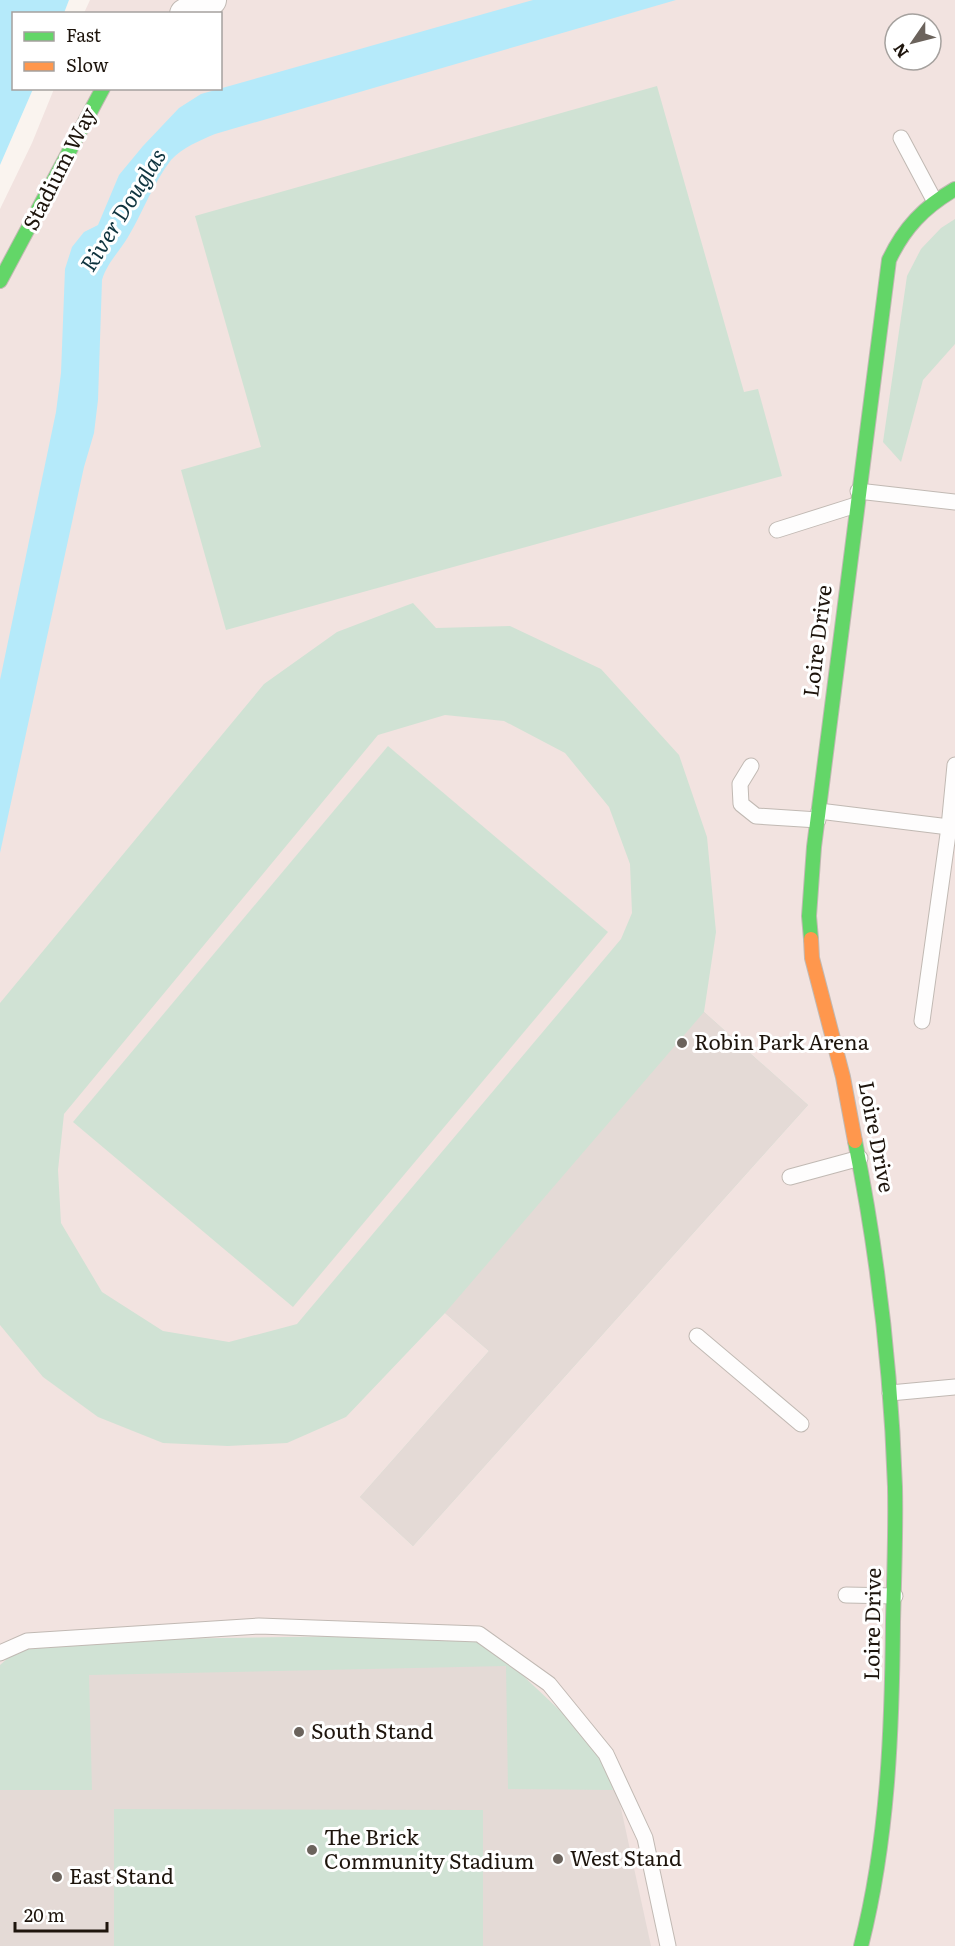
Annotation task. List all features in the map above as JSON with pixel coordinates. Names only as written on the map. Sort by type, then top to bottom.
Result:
[{"type":"street","points":[[189,12],[211,0]]},
{"type":"street","name":"Stadium Way","points":[[0,281],[33,222],[88,111],[102,90]]},
{"type":"street","name":"Loire Drive","points":[[861,1946],[869,1915],[882,1829],[892,1737],[895,1488],[890,1393],[873,1231],[860,1158],[812,958],[809,916],[818,815],[889,260],[902,232],[934,200],[955,189]]},
{"type":"lane","points":[[901,138],[934,200]]},
{"type":"lane","points":[[777,530],[857,498],[955,502]]},
{"type":"lane","points":[[922,1021],[949,827],[955,765]]},
{"type":"lane","points":[[751,766],[740,784],[741,804],[756,816],[818,815],[949,827]]},
{"type":"lane","points":[[790,1177],[860,1158]]},
{"type":"lane","points":[[697,1336],[801,1424]]},
{"type":"lane","points":[[890,1393],[955,1387]]},
{"type":"lane","points":[[846,1595],[895,1596]]},
{"type":"lane","points":[[0,1653],[27,1641],[259,1626],[478,1634],[549,1684],[606,1754],[645,1838],[668,1946]]},
{"type":"shaded area","points":[[90,0],[955,0],[955,1946],[0,1946],[0,209],[32,143],[54,90],[222,90],[222,12],[84,12]]},
{"type":"green space","points":[[657,86],[744,392],[758,389],[782,476],[226,630],[181,470],[261,447],[195,216]]},
{"type":"green space","points":[[955,219],[955,344],[923,380],[901,462],[883,442],[907,276],[921,249],[941,228]]},
{"type":"green space","points":[[413,603],[436,628],[510,626],[601,669],[679,755],[707,837],[716,932],[704,1012],[808,1105],[413,1546],[360,1497],[489,1351],[445,1313],[346,1417],[287,1443],[228,1446],[163,1443],[98,1417],[43,1377],[0,1325],[0,1003],[264,684],[337,632]],"holes":[[[445,715],[504,721],[565,753],[609,807],[630,864],[632,913],[621,939],[297,1324],[229,1342],[163,1331],[102,1292],[61,1223],[58,1170],[64,1114],[378,735]]]},
{"type":"green space","points":[[388,746],[608,932],[293,1307],[73,1122]]},
{"type":"green space","name":"The Brick Community Stadium","points":[[479,1634],[606,1754],[643,1946],[0,1946],[0,1665],[27,1641]]},
{"type":"water","points":[[0,0],[69,0],[64,12],[12,12],[12,90],[33,90],[0,165]]},
{"type":"water","name":"River Douglas","points":[[533,0],[676,0],[215,134],[181,151],[171,160],[102,280],[98,400],[94,433],[84,467],[0,853],[0,680],[56,412],[61,373],[65,269],[72,247],[84,232],[98,225],[119,175],[143,146],[179,108],[201,94],[222,90],[222,88]]},
{"type":"building","points":[[704,1012],[808,1105],[413,1546],[360,1497],[489,1351],[445,1313]]},
{"type":"building","points":[[506,1666],[508,1789],[617,1790],[651,1946],[483,1946],[483,1810],[114,1809],[114,1946],[0,1946],[0,1790],[92,1790],[89,1675]]},
{"type":"traffic: fast","points":[[0,281],[102,90]]},
{"type":"traffic: fast","points":[[811,939],[809,916],[814,847],[889,260],[901,238],[916,219],[955,189]]},
{"type":"traffic: fast","points":[[855,1141],[882,1313],[893,1443],[895,1504],[890,1744],[887,1785],[877,1866],[861,1946]]},
{"type":"traffic: slow","points":[[811,939],[812,958],[843,1077],[855,1141]]},
{"type":"place","name":"Robin Park Arena","points":[[682,1043]]},
{"type":"place","name":"South Stand","points":[[299,1732]]},
{"type":"place","name":"The Brick Community Stadium","points":[[312,1850]]},
{"type":"place","name":"West Stand","points":[[558,1859]]},
{"type":"place","name":"East Stand","points":[[57,1877]]}]
